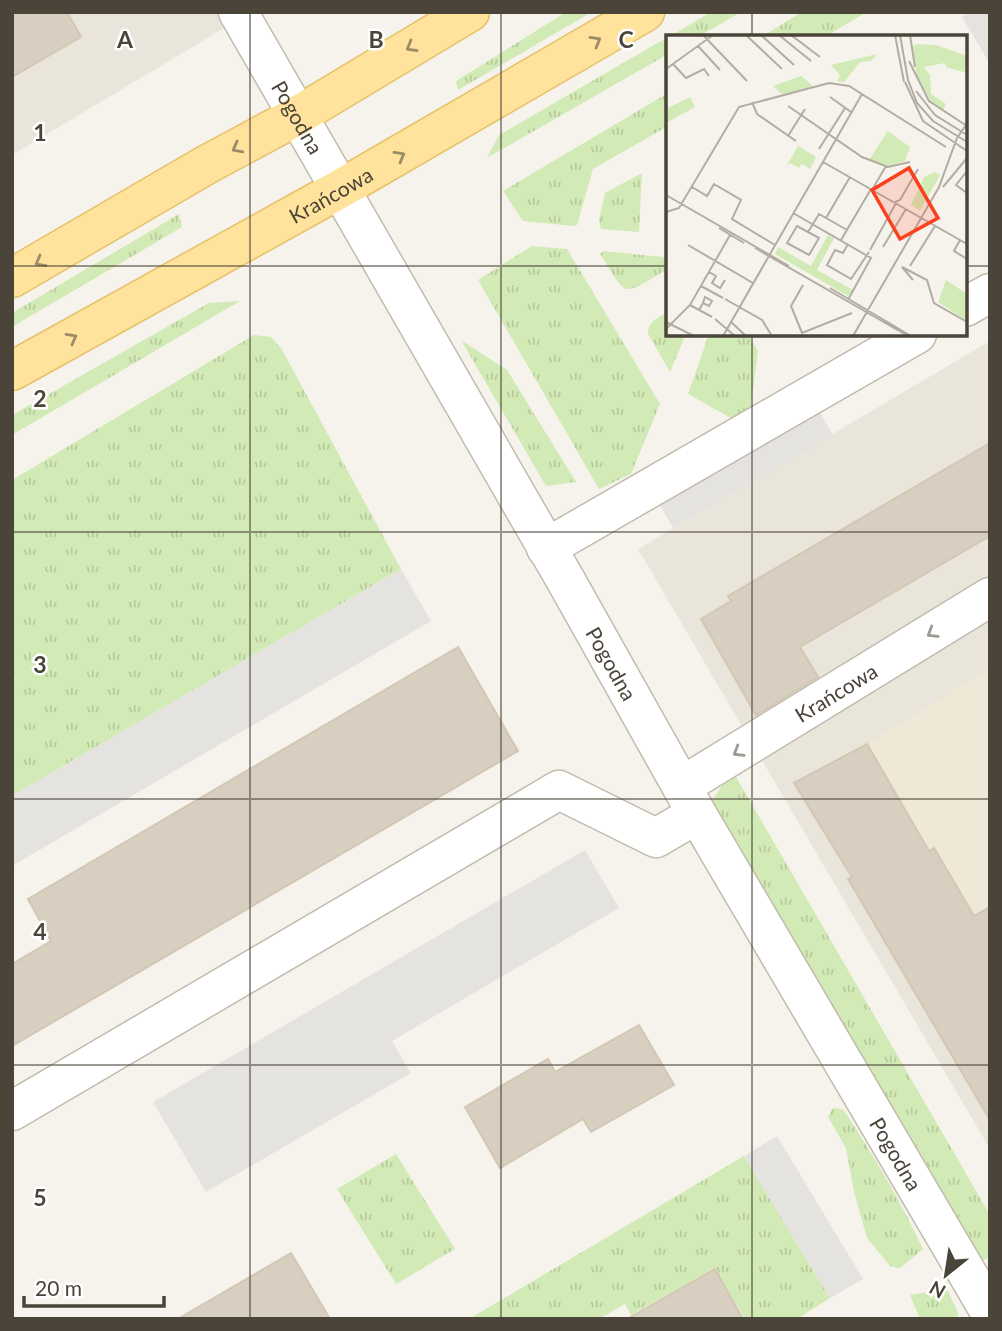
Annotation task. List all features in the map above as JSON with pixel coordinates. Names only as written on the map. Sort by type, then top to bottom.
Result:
[{"type":"main road","points":[[12,278],[206,165],[297,116],[470,12]]},
{"type":"main road","name":"Krańcowa","points":[[12,371],[340,189],[645,12]]},
{"type":"street","name":"Pogodna","points":[[238,12],[690,800],[990,1312]]},
{"type":"street","points":[[967,306],[990,293]]},
{"type":"street","points":[[546,548],[914,336]]},
{"type":"street","name":"Krańcowa","points":[[12,1111],[559,790],[656,838],[690,800],[990,597]]},
{"type":"shaded area","points":[[12,12],[251,12],[12,155]]},
{"type":"shaded area","points":[[969,12],[990,12],[990,64],[962,17]]},
{"type":"shaded area","points":[[990,341],[990,1149],[638,549]]},
{"type":"shaded area","points":[[810,395],[833,435],[673,528],[650,488]]},
{"type":"shaded area","points":[[401,569],[431,621],[12,866],[12,796]]},
{"type":"shaded area","points":[[990,668],[990,1112],[985,1105],[982,1107],[848,879],[851,876],[794,783],[868,744]]},
{"type":"shaded area","points":[[585,850],[619,908],[392,1041],[411,1073],[206,1192],[153,1102]]},
{"type":"shaded area","points":[[777,1136],[863,1279],[830,1298],[744,1156]]},
{"type":"green space","points":[[566,12],[592,12],[458,90],[456,81]]},
{"type":"green space","points":[[711,12],[741,12],[701,35],[672,35]]},
{"type":"green space","points":[[802,12],[867,12],[827,35],[764,35]]},
{"type":"green space","points":[[666,38],[666,55],[487,158],[499,135]]},
{"type":"green space","points":[[666,94],[666,127],[593,169],[577,225],[523,221],[503,191]]},
{"type":"green space","points":[[642,173],[639,232],[601,229],[599,220],[605,193]]},
{"type":"green space","points":[[179,214],[182,227],[12,327],[12,313]]},
{"type":"green space","points":[[532,246],[567,249],[660,404],[631,474],[599,489],[478,280]]},
{"type":"green space","points":[[603,251],[666,258],[666,270],[641,285],[626,289],[621,286],[600,254]]},
{"type":"green space","points":[[240,301],[12,435],[12,415],[209,303]]},
{"type":"green space","points":[[666,313],[666,336],[685,336],[670,372],[648,334],[651,323]]},
{"type":"green space","points":[[254,335],[271,337],[281,348],[401,569],[12,796],[12,480]]},
{"type":"green space","points":[[708,336],[749,336],[758,351],[751,406],[731,418],[688,394]]},
{"type":"green space","points":[[461,340],[507,370],[576,482],[546,486]]},
{"type":"green space","points":[[732,770],[990,1215],[990,1257],[978,1262],[707,809]]},
{"type":"green space","points":[[833,1108],[843,1109],[854,1126],[923,1249],[900,1268],[890,1266],[867,1238],[854,1192],[846,1148],[828,1117]]},
{"type":"green space","points":[[396,1154],[455,1249],[396,1284],[337,1189]]},
{"type":"green space","points":[[744,1156],[830,1298],[797,1319],[745,1319],[715,1268],[631,1315],[625,1304],[599,1319],[469,1319]]},
{"type":"green space","points":[[947,1289],[959,1315],[955,1319],[920,1319],[910,1295]]},
{"type":"building","points":[[12,12],[67,12],[81,37],[12,77]]},
{"type":"building","points":[[990,443],[990,536],[800,647],[818,677],[756,715],[701,619],[731,601],[728,596]]},
{"type":"building","points":[[458,647],[518,751],[12,1046],[12,964],[51,941],[28,899]]},
{"type":"building","points":[[867,744],[929,851],[934,848],[974,916],[990,907],[990,1120],[848,879],[852,877],[794,783]]},
{"type":"building","points":[[639,1025],[674,1085],[591,1132],[583,1119],[500,1168],[465,1107],[548,1059],[555,1072]]},
{"type":"building","points":[[291,1253],[330,1319],[178,1319]]},
{"type":"building","points":[[715,1269],[743,1319],[627,1319]]}]
